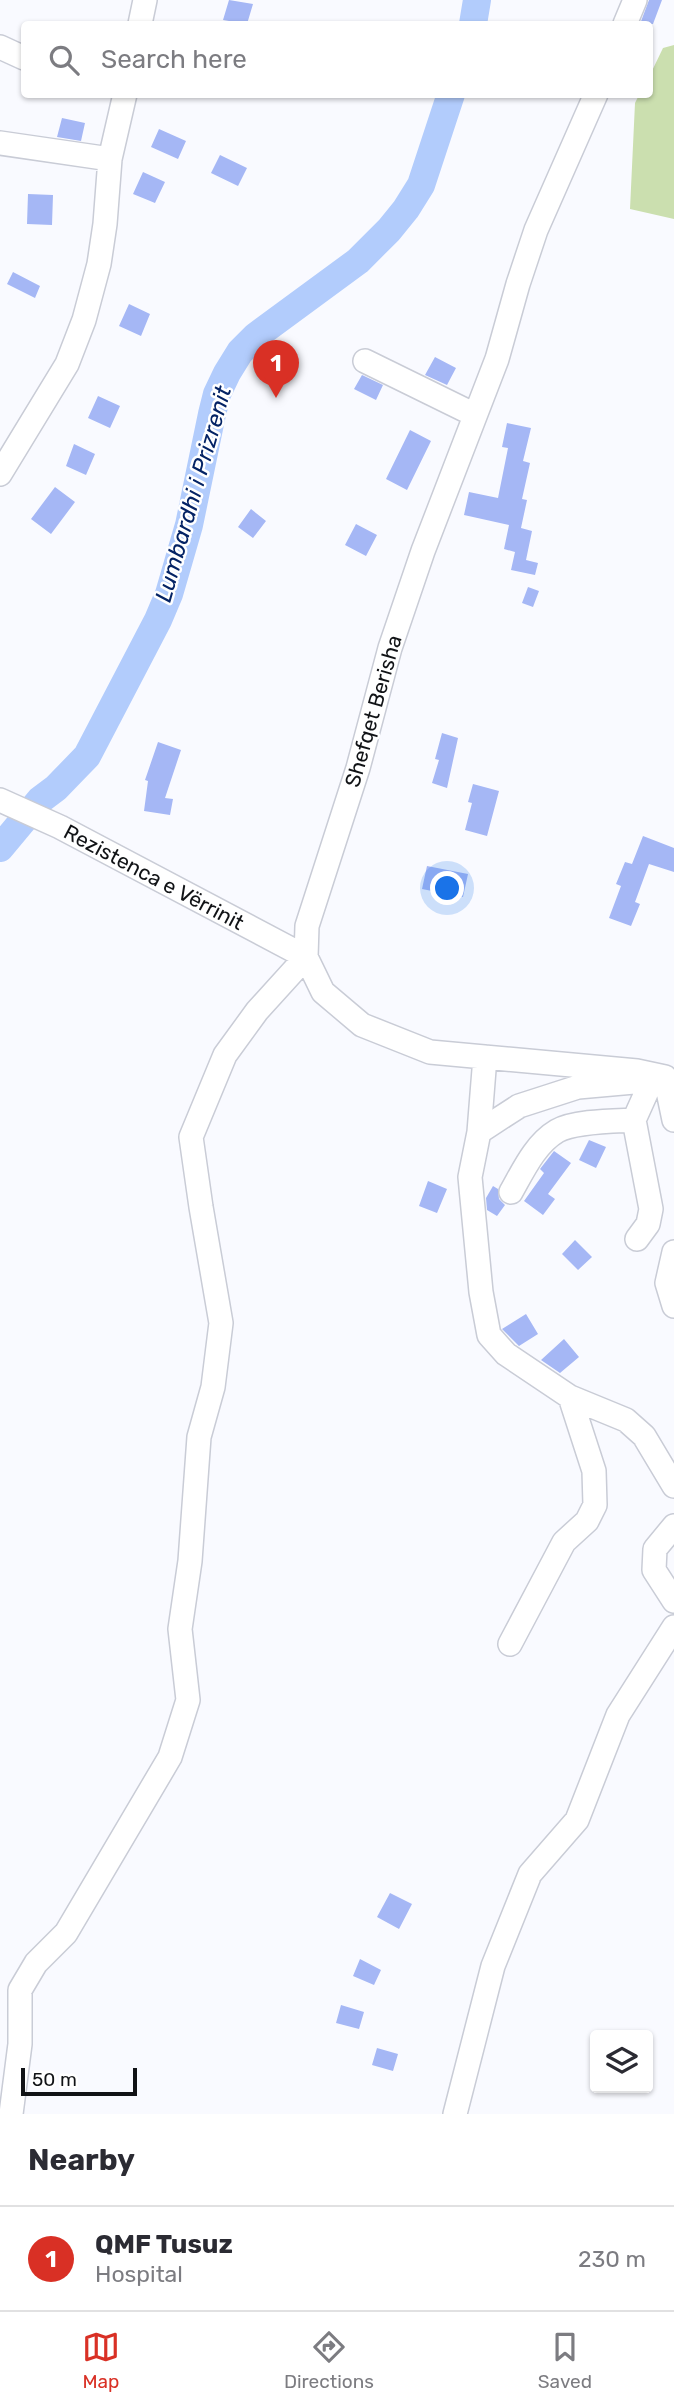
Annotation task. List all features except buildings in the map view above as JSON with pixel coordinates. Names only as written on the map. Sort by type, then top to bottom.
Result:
[{"type":"street","points":[[141,21],[145,0]]},
{"type":"street","points":[[626,21],[635,0]]},
{"type":"street","points":[[0,47],[21,57]]},
{"type":"street","points":[[0,474],[76,346],[99,264],[110,159],[123,98]]},
{"type":"street","name":"Shefqet Berisha","points":[[594,98],[536,230],[497,359],[423,551],[390,648],[358,768],[307,926],[306,957],[323,992],[362,1025],[430,1052],[637,1071],[664,1077]]},
{"type":"street","points":[[0,143],[110,159]]},
{"type":"street","points":[[365,361],[475,415]]},
{"type":"street","name":"Rezistenca e Vërrinit","points":[[0,801],[60,827],[306,957]]},
{"type":"street","points":[[11,2114],[20,2044],[20,1990],[36,1963],[66,1933],[170,1757],[188,1700],[180,1629],[190,1561],[199,1437],[213,1387],[221,1323],[191,1137],[225,1055],[257,1011],[306,957]]},
{"type":"street","points":[[485,1058],[479,1132],[470,1177],[481,1292],[489,1335],[506,1354],[570,1397],[626,1420],[645,1436],[674,1486]]},
{"type":"street","points":[[479,1132],[519,1106],[578,1087],[664,1077]]},
{"type":"street","points":[[637,1239],[648,1224],[651,1209],[634,1120],[664,1077]]},
{"type":"street","points":[[664,1077],[674,1120]]},
{"type":"street","points":[[511,1192],[534,1152],[558,1130],[592,1122],[634,1120]]},
{"type":"street","points":[[674,1252],[667,1283],[674,1306]]},
{"type":"street","points":[[510,1644],[564,1542],[587,1521],[595,1506],[594,1471],[570,1397]]},
{"type":"street","points":[[674,1526],[655,1549],[654,1570],[674,1601]]},
{"type":"street","points":[[455,2114],[493,1966],[530,1874],[577,1820],[618,1714],[674,1627]]},
{"type":"green space","points":[[674,45],[674,219],[630,209],[635,103],[638,98],[653,98],[653,69],[663,48]]},
{"type":"waterway","name":"Lumbardhi i Prizrenit","points":[[474,21],[477,0]]},
{"type":"waterway","name":"Lumbardhi i Prizrenit","points":[[0,848],[40,800],[56,788],[87,756],[158,620],[169,594],[189,525],[212,414],[217,394],[227,373],[240,352],[256,336],[358,261],[389,230],[421,185],[450,98]]},
{"type":"place","name":"QMF Tusuz","points":[[276,398]]}]
